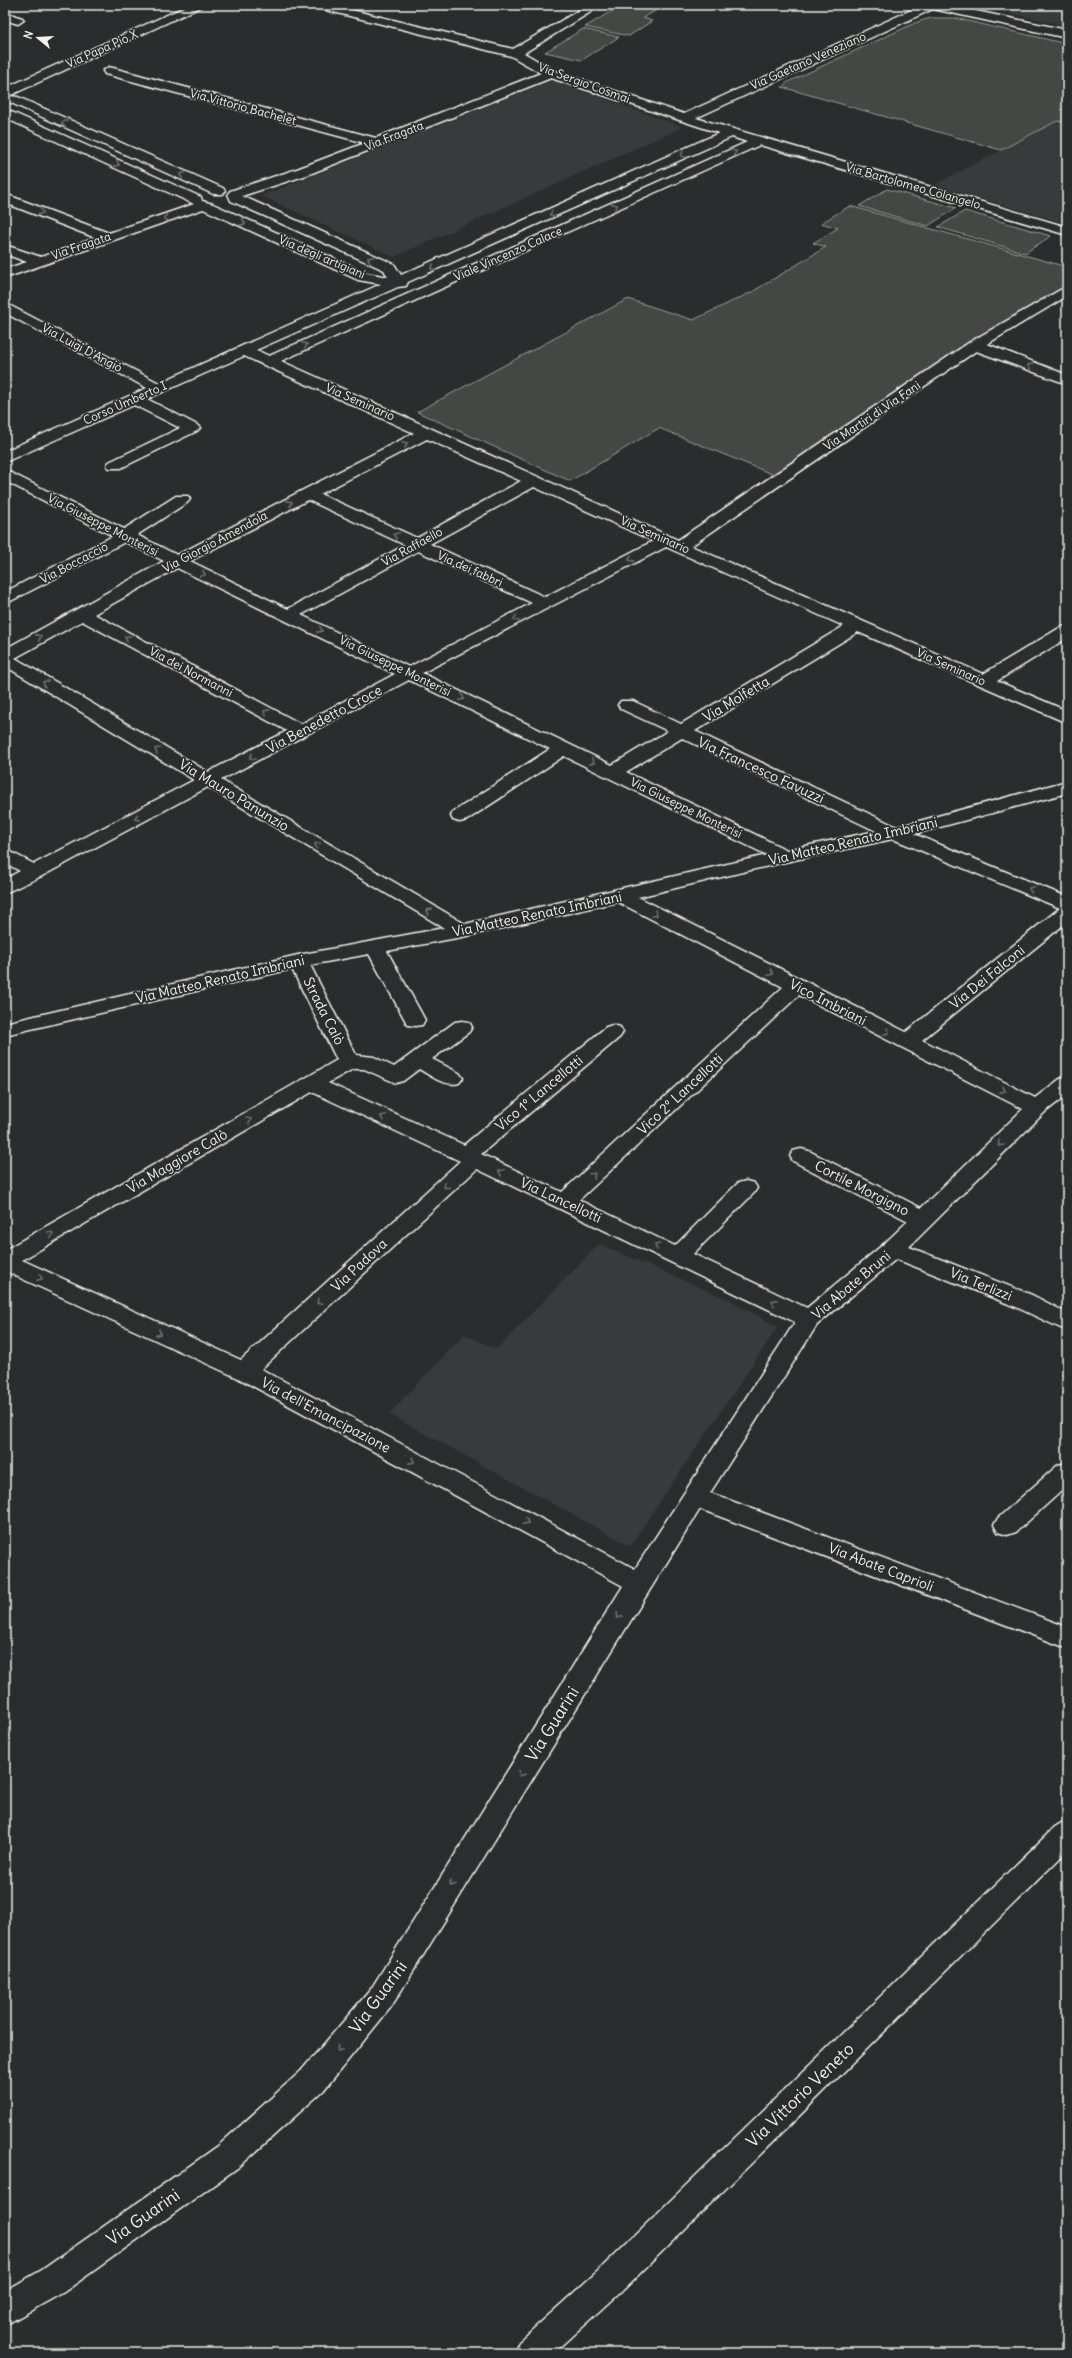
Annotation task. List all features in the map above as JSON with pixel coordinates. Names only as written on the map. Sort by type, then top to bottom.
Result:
[{"type":"street","name":"Via Papa Pio X","points":[[5,93],[199,5]]},
{"type":"street","name":"Via Sergio Cosmai","points":[[317,5],[515,53],[551,74],[759,141]]},
{"type":"street","points":[[515,53],[596,5]]},
{"type":"street","points":[[931,5],[1067,34]]},
{"type":"street","name":"Via Gaetano Veneziano","points":[[685,118],[931,5]]},
{"type":"street","points":[[5,16],[18,20]]},
{"type":"street","name":"Via Vittorio Bachelet","points":[[109,71],[376,142]]},
{"type":"street","name":"Via Fragata","points":[[5,274],[202,204],[221,205],[235,196],[302,172],[551,74]]},
{"type":"street","points":[[5,99],[14,100],[218,191],[235,196]]},
{"type":"street","name":"Via degli artigiani","points":[[5,113],[363,277],[399,283]]},
{"type":"street","name":"Viale Vincenzo Calace","points":[[244,350],[399,283],[731,133]]},
{"type":"street","name":"Viale Vincenzo Calace","points":[[270,361],[759,141]]},
{"type":"street","name":"Via Bartolomeo Colangelo","points":[[759,141],[1067,231]]},
{"type":"street","points":[[96,154],[117,147]]},
{"type":"street","points":[[202,204],[206,194],[218,191]]},
{"type":"street","name":"Via degli artigiani","points":[[235,196],[389,267],[399,283]]},
{"type":"street","points":[[5,198],[107,237]]},
{"type":"street","points":[[570,206],[594,215]]},
{"type":"street","points":[[5,249],[39,261]]},
{"type":"street","points":[[399,283],[422,292]]},
{"type":"street","name":"Via Martiri di Via Fani","points":[[673,544],[975,345],[1067,290]]},
{"type":"street","name":"Via Luigi D'Angiò","points":[[5,307],[158,388]]},
{"type":"street","points":[[12,324],[26,318]]},
{"type":"street","points":[[975,345],[1067,380]]},
{"type":"street","name":"Via Seminario","points":[[244,350],[535,480],[673,544],[1067,718]]},
{"type":"street","name":"Corso Umberto I","points":[[5,457],[244,350]]},
{"type":"street","points":[[115,465],[192,428],[134,399]]},
{"type":"street","name":"Via Giorgio Amendola","points":[[5,656],[177,561],[428,432]]},
{"type":"street","name":"Via Giuseppe Monterisi","points":[[5,475],[125,536],[785,856]]},
{"type":"street","name":"Via Raffaello","points":[[289,615],[535,480]]},
{"type":"street","name":"Via dei fabbri","points":[[307,494],[546,604]]},
{"type":"street","name":"Via Boccaccio","points":[[5,599],[125,536],[182,499]]},
{"type":"street","name":"Via Benedetto Croce","points":[[5,887],[209,781],[410,673],[546,604],[673,544]]},
{"type":"street","name":"Via dei Normanni","points":[[82,614],[301,731]]},
{"type":"street","name":"Via Molfetta","points":[[613,772],[858,625]]},
{"type":"street","points":[[984,681],[1067,630]]},
{"type":"street","name":"Via Mauro Panunzio","points":[[5,659],[462,931]]},
{"type":"street","name":"Via Francesco Favuzzi","points":[[627,705],[895,833],[1067,904]]},
{"type":"street","points":[[460,816],[563,748]]},
{"type":"street","name":"Via Matteo Renato Imbriani","points":[[5,1029],[298,961],[462,931],[620,896],[785,856],[895,833],[1067,787]]},
{"type":"street","points":[[5,855],[35,872]]},
{"type":"street","name":"Vico Imbriani","points":[[620,896],[1037,1107]]},
{"type":"street","name":"Via Dei Falconi","points":[[907,1042],[1067,912]]},
{"type":"street","points":[[375,947],[415,1020]]},
{"type":"street","name":"Strada Calò","points":[[298,961],[349,1062]]},
{"type":"street","name":"Vico 2º Lancellotti","points":[[564,1202],[796,986]]},
{"type":"street","points":[[349,1062],[366,1062],[396,1076],[462,1027]]},
{"type":"street","name":"Vico 1º Lancellotti","points":[[470,1157],[613,1032]]},
{"type":"street","points":[[417,1060],[452,1078]]},
{"type":"street","name":"Via Maggiore Calò","points":[[5,1261],[349,1062]]},
{"type":"street","name":"Via Lancellotti","points":[[312,1084],[470,1157],[809,1319]]},
{"type":"street","name":"Via Abate Bruni","points":[[640,1583],[809,1319],[893,1249],[1037,1107],[1067,1084]]},
{"type":"street","name":"Cortile Morgigno","points":[[801,1156],[923,1219]]},
{"type":"street","name":"Via Padova","points":[[244,1371],[470,1157]]},
{"type":"street","points":[[678,1256],[746,1188]]},
{"type":"street","name":"Via Terlizzi","points":[[893,1249],[1024,1301],[1067,1323]]},
{"type":"street","name":"Via dell'Emancipazione","points":[[5,1261],[244,1371],[640,1583]]},
{"type":"street","points":[[1007,1525],[1067,1472]]},
{"type":"street","name":"Via Abate Caprioli","points":[[695,1497],[1067,1638]]},
{"type":"street","name":"Via Guarini","points":[[5,2309],[53,2281],[229,2156],[312,2081],[381,1998],[640,1583]]},
{"type":"street","name":"Via Vittorio Veneto","points":[[530,2353],[615,2277],[1067,1832]]},
{"type":"shaded area","points":[[622,5],[665,5],[643,18],[652,21],[629,36],[585,27]]},
{"type":"shaded area","points":[[973,5],[1067,5],[1067,26]]},
{"type":"shaded area","points":[[931,18],[955,18],[1067,44],[1067,123],[1057,121],[1001,150],[782,87],[788,82],[917,22]]},
{"type":"shaded area","points":[[583,29],[619,37],[582,60],[545,52]]},
{"type":"shaded area","points":[[553,80],[683,127],[394,257],[261,196]]},
{"type":"shaded area","points":[[1057,121],[1067,123],[1067,224],[934,185]]},
{"type":"shaded area","points":[[887,189],[956,208],[928,226],[859,206]]},
{"type":"shaded area","points":[[850,206],[1067,267],[1067,290],[779,477],[659,428],[570,481],[417,412],[628,299],[693,320],[752,292],[826,247],[813,243],[838,228],[821,223]]},
{"type":"shaded area","points":[[965,211],[1051,236],[1025,253],[938,227]]},
{"type":"shaded area","points":[[599,1244],[730,1300],[778,1327],[630,1546],[389,1414],[464,1334],[497,1349]]}]
